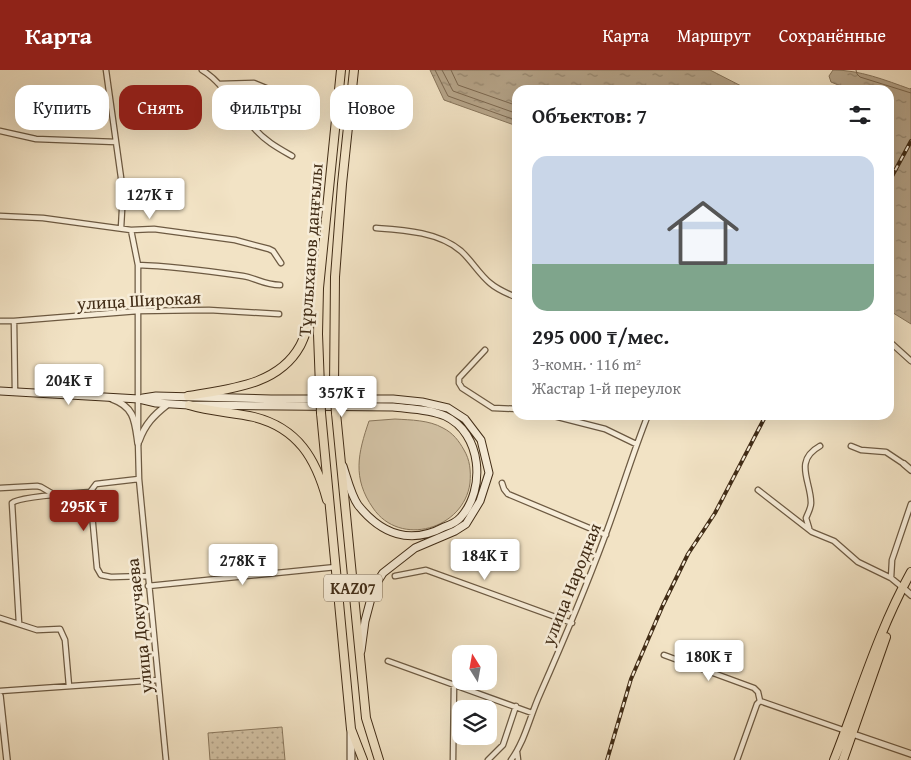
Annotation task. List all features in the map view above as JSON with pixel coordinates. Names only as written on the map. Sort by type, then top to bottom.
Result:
[{"type":"main road","name":"Тұрлыханов даңғылы","points":[[341,70],[319,288],[318,334],[321,413],[351,730],[363,760]]},
{"type":"main road","name":"Тұрлыханов даңғылы","points":[[354,70],[342,184],[335,277],[334,386],[366,718],[379,760]]},
{"type":"main road","points":[[188,396],[244,387],[270,376],[286,364],[300,346],[310,322],[319,288]]},
{"type":"main road","points":[[0,391],[139,399],[168,404],[189,405],[393,407],[421,410],[445,416],[460,425],[471,442],[478,474],[472,498],[453,528],[415,548],[383,574],[374,587],[365,622],[360,661]]},
{"type":"main road","points":[[139,399],[156,396],[188,396],[271,399],[393,399],[422,402],[448,408],[466,419],[481,440],[489,472],[480,501],[466,524],[420,536],[398,534],[376,524],[357,503],[340,459]]},
{"type":"main road","points":[[189,405],[255,418],[275,425],[292,435],[305,448],[314,463],[323,484],[331,516]]},
{"type":"main road","points":[[843,760],[849,733],[878,642],[902,587],[911,572]]},
{"type":"main road","points":[[351,730],[351,760]]},
{"type":"main road","points":[[834,760],[849,733]]},
{"type":"street","points":[[106,70],[123,192],[121,228]]},
{"type":"street","points":[[202,70],[218,84],[255,129],[271,144],[292,156]]},
{"type":"street","points":[[218,84],[254,83],[259,85]]},
{"type":"street","points":[[0,131],[36,139],[116,142]]},
{"type":"street","points":[[0,216],[43,218],[131,230],[154,229],[236,240],[259,245],[273,251],[281,263]]},
{"type":"street","points":[[376,228],[408,230],[447,242],[460,250],[490,283],[512,295]]},
{"type":"street","name":"улица Докучаева","points":[[131,230],[138,265],[139,479],[166,760]]},
{"type":"street","points":[[138,265],[246,276],[268,285],[280,285]]},
{"type":"street","name":"улица Широкая","points":[[0,321],[138,311],[209,310],[279,314]]},
{"type":"street","points":[[14,321],[15,392]]},
{"type":"street","points":[[894,346],[911,361]]},
{"type":"street","points":[[485,350],[459,378],[459,383],[462,388],[493,408],[512,409]]},
{"type":"street","points":[[106,397],[121,402],[133,415],[136,423],[138,443]]},
{"type":"street","points":[[138,443],[144,426],[168,404]]},
{"type":"street","points":[[570,420],[605,429],[636,444]]},
{"type":"street","name":"улица Народная","points":[[512,760],[518,752],[532,713],[572,623],[606,535],[636,444],[646,420]]},
{"type":"street","points":[[812,532],[806,518],[811,502],[804,470],[805,463],[812,452],[820,446]]},
{"type":"street","points":[[851,446],[860,450],[886,452],[911,470]]},
{"type":"street","points":[[904,464],[911,463]]},
{"type":"street","points":[[139,479],[96,484],[90,492],[99,573],[111,578],[147,576]]},
{"type":"street","points":[[502,483],[508,494],[606,535]]},
{"type":"street","points":[[0,488],[41,487],[53,494]]},
{"type":"street","points":[[758,490],[812,532],[834,541],[858,562],[891,578],[911,595]]},
{"type":"street","points":[[19,624],[12,504],[16,500],[53,494],[90,492]]},
{"type":"street","points":[[891,578],[892,560],[911,504]]},
{"type":"street","points":[[148,586],[336,567]]},
{"type":"street","points":[[396,576],[426,570],[572,623]]},
{"type":"street","points":[[0,618],[37,630],[60,629],[65,640],[69,686]]},
{"type":"street","points":[[664,655],[754,688],[758,692],[760,701]]},
{"type":"street","points":[[388,661],[452,683]]},
{"type":"street","points":[[0,691],[158,680]]},
{"type":"street","points":[[453,760],[454,690]]},
{"type":"street","points":[[471,690],[532,713]]},
{"type":"street","points":[[0,696],[7,760]]},
{"type":"street","points":[[760,701],[911,754]]},
{"type":"street","points":[[737,760],[757,704],[760,701]]},
{"type":"street","points":[[488,760],[503,745],[516,706]]},
{"type":"street","points":[[518,752],[518,760]]},
{"type":"shaded area","points":[[414,420],[438,425],[450,432],[458,440],[468,458],[470,483],[465,499],[456,512],[444,522],[429,528],[414,530],[399,527],[385,520],[373,508],[362,486],[359,465],[360,455],[369,421]]},
{"type":"shaded area","points":[[282,727],[285,760],[210,760],[208,733]]},
{"type":"water","points":[[430,70],[710,70],[739,85],[512,85],[512,124],[444,100]]},
{"type":"water","points":[[833,70],[843,70],[911,88],[911,324],[894,313],[894,85],[838,85],[831,82],[829,76]]},
{"type":"railway","points":[[894,173],[911,141]]},
{"type":"railway","points":[[607,760],[631,679],[663,605],[688,554],[715,513],[763,420]]}]
